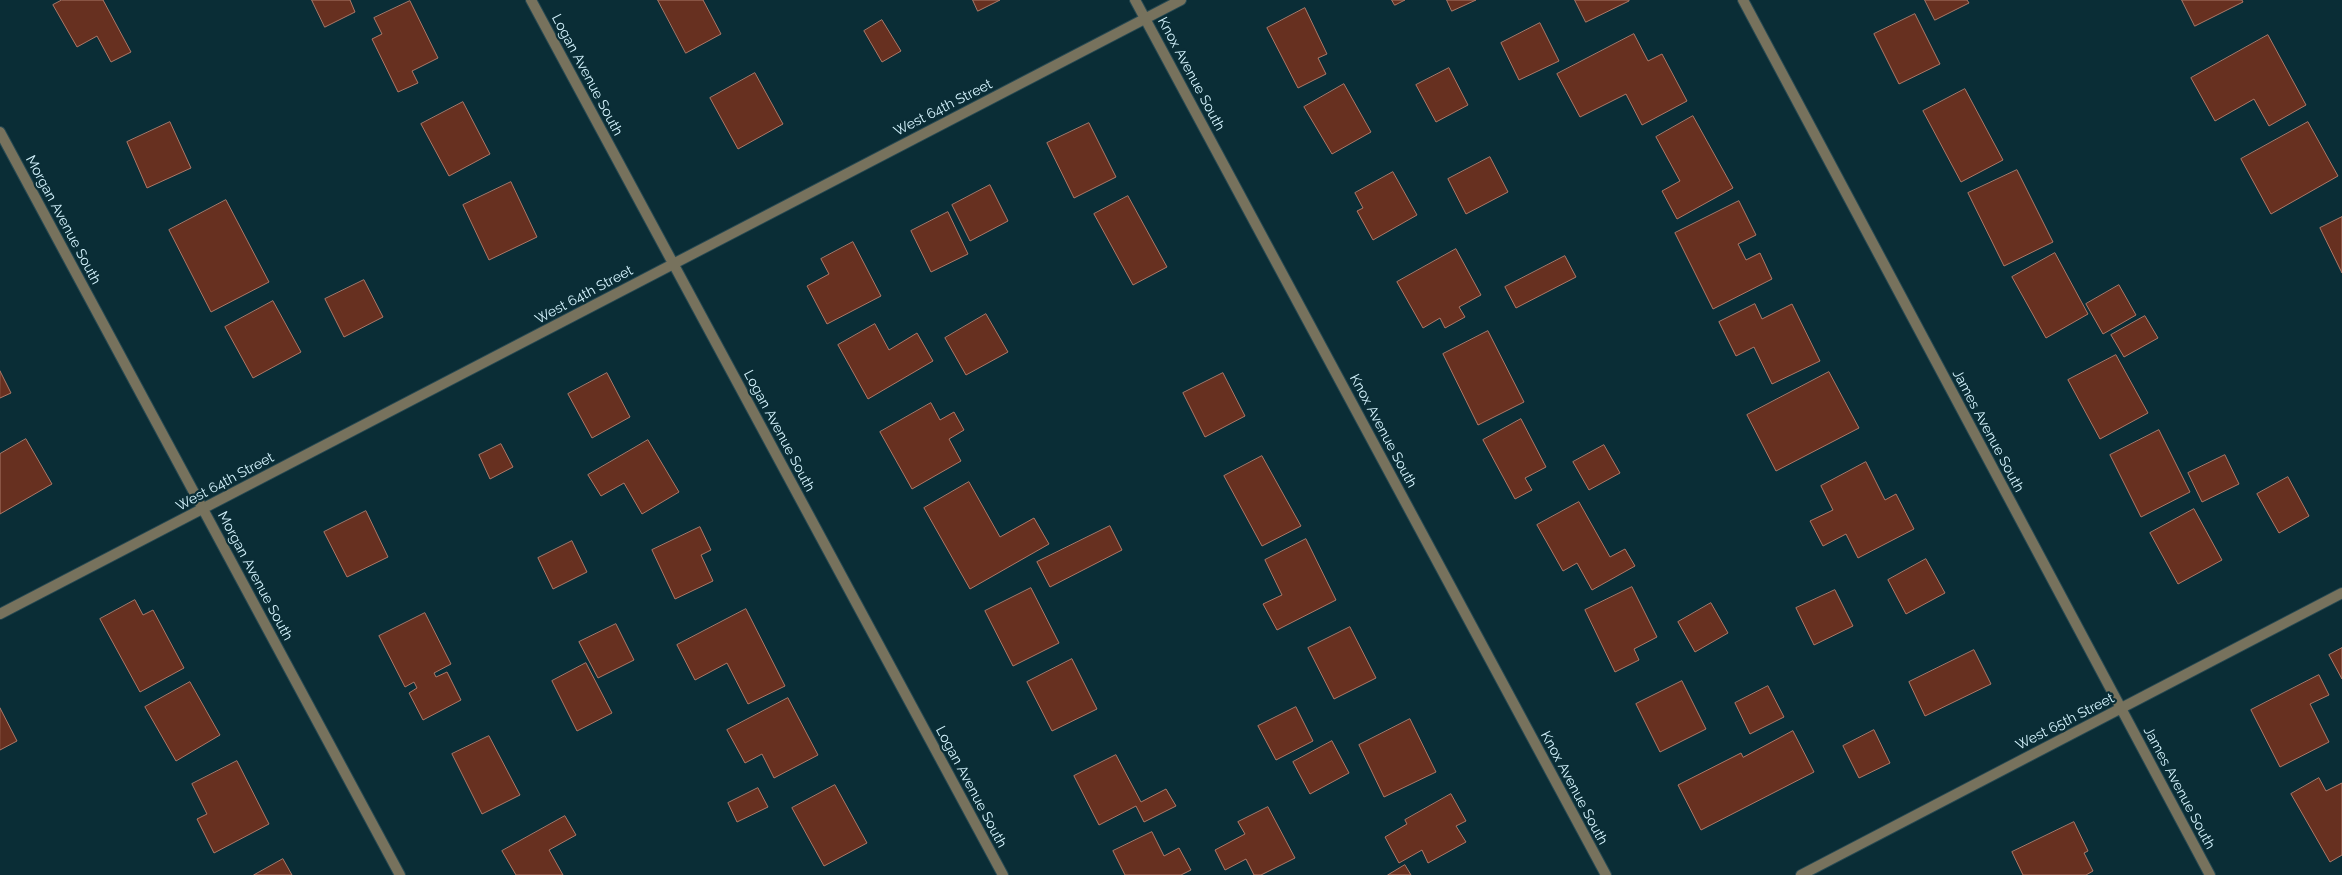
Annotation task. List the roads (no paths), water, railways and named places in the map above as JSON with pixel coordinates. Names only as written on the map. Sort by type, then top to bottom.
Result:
[{"type":"street","name":"Logan Avenue South","points":[[531,0],[1003,875]]},
{"type":"street","name":"Knox Avenue South","points":[[1135,0],[1606,875]]},
{"type":"street","name":"West 64th Street","points":[[0,614],[1181,0]]},
{"type":"street","name":"James Avenue South","points":[[1742,0],[2210,875]]},
{"type":"street","name":"Morgan Avenue South","points":[[0,132],[400,875]]},
{"type":"street","name":"West 65th Street","points":[[1801,875],[2342,594]]}]
